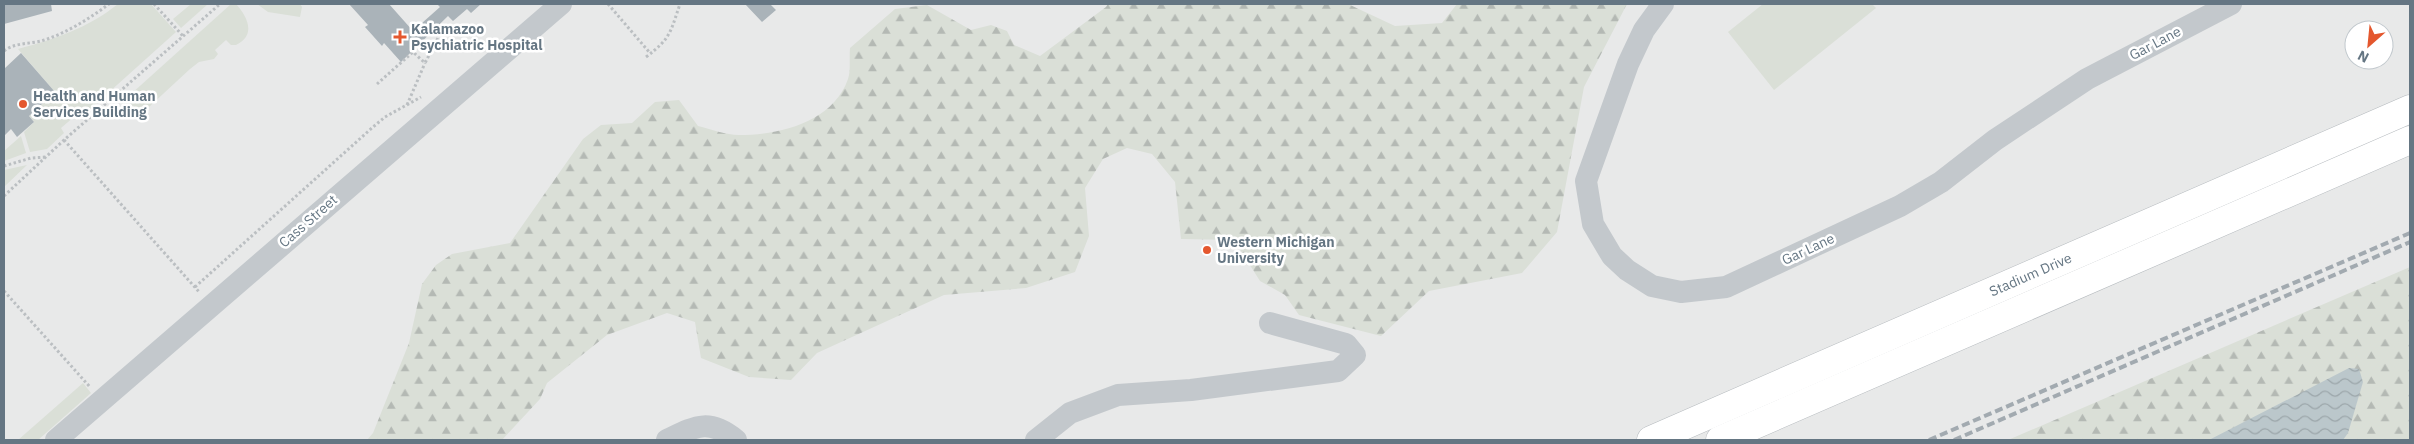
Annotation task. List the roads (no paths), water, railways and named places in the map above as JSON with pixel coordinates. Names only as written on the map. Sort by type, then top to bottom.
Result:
[{"type":"main road","name":"Stadium Drive","points":[[1651,440],[2410,109]]},
{"type":"main road","name":"Stadium Drive","points":[[1720,440],[2410,140]]},
{"type":"street","name":"Cass Street","points":[[56,440],[562,4]]},
{"type":"street","name":"Gar Lane","points":[[1663,4],[1644,30],[1628,64],[1586,181],[1594,224],[1612,256],[1627,270],[1652,286],[1681,292],[1726,286],[1900,206],[1941,182],[1995,140],[2087,79],[2231,4]]},
{"type":"street","points":[[1036,440],[1070,413],[1118,395],[1191,390],[1338,371],[1355,355],[1346,344],[1270,322]]},
{"type":"street","points":[[668,440],[698,425],[715,426],[736,440]]},
{"type":"water","points":[[2349,368],[2359,369],[2363,382],[2348,433],[2343,440],[2209,440]]},
{"type":"railway","points":[[1929,440],[2410,233]]},
{"type":"railway","points":[[1954,440],[2410,242]]},
{"type":"place","name":"Kalamazoo Psychiatric Hospital","points":[[400,37]]},
{"type":"place","name":"Health and Human Services Building","points":[[23,104]]},
{"type":"place","name":"Western Michigan University","points":[[1207,250]]}]
